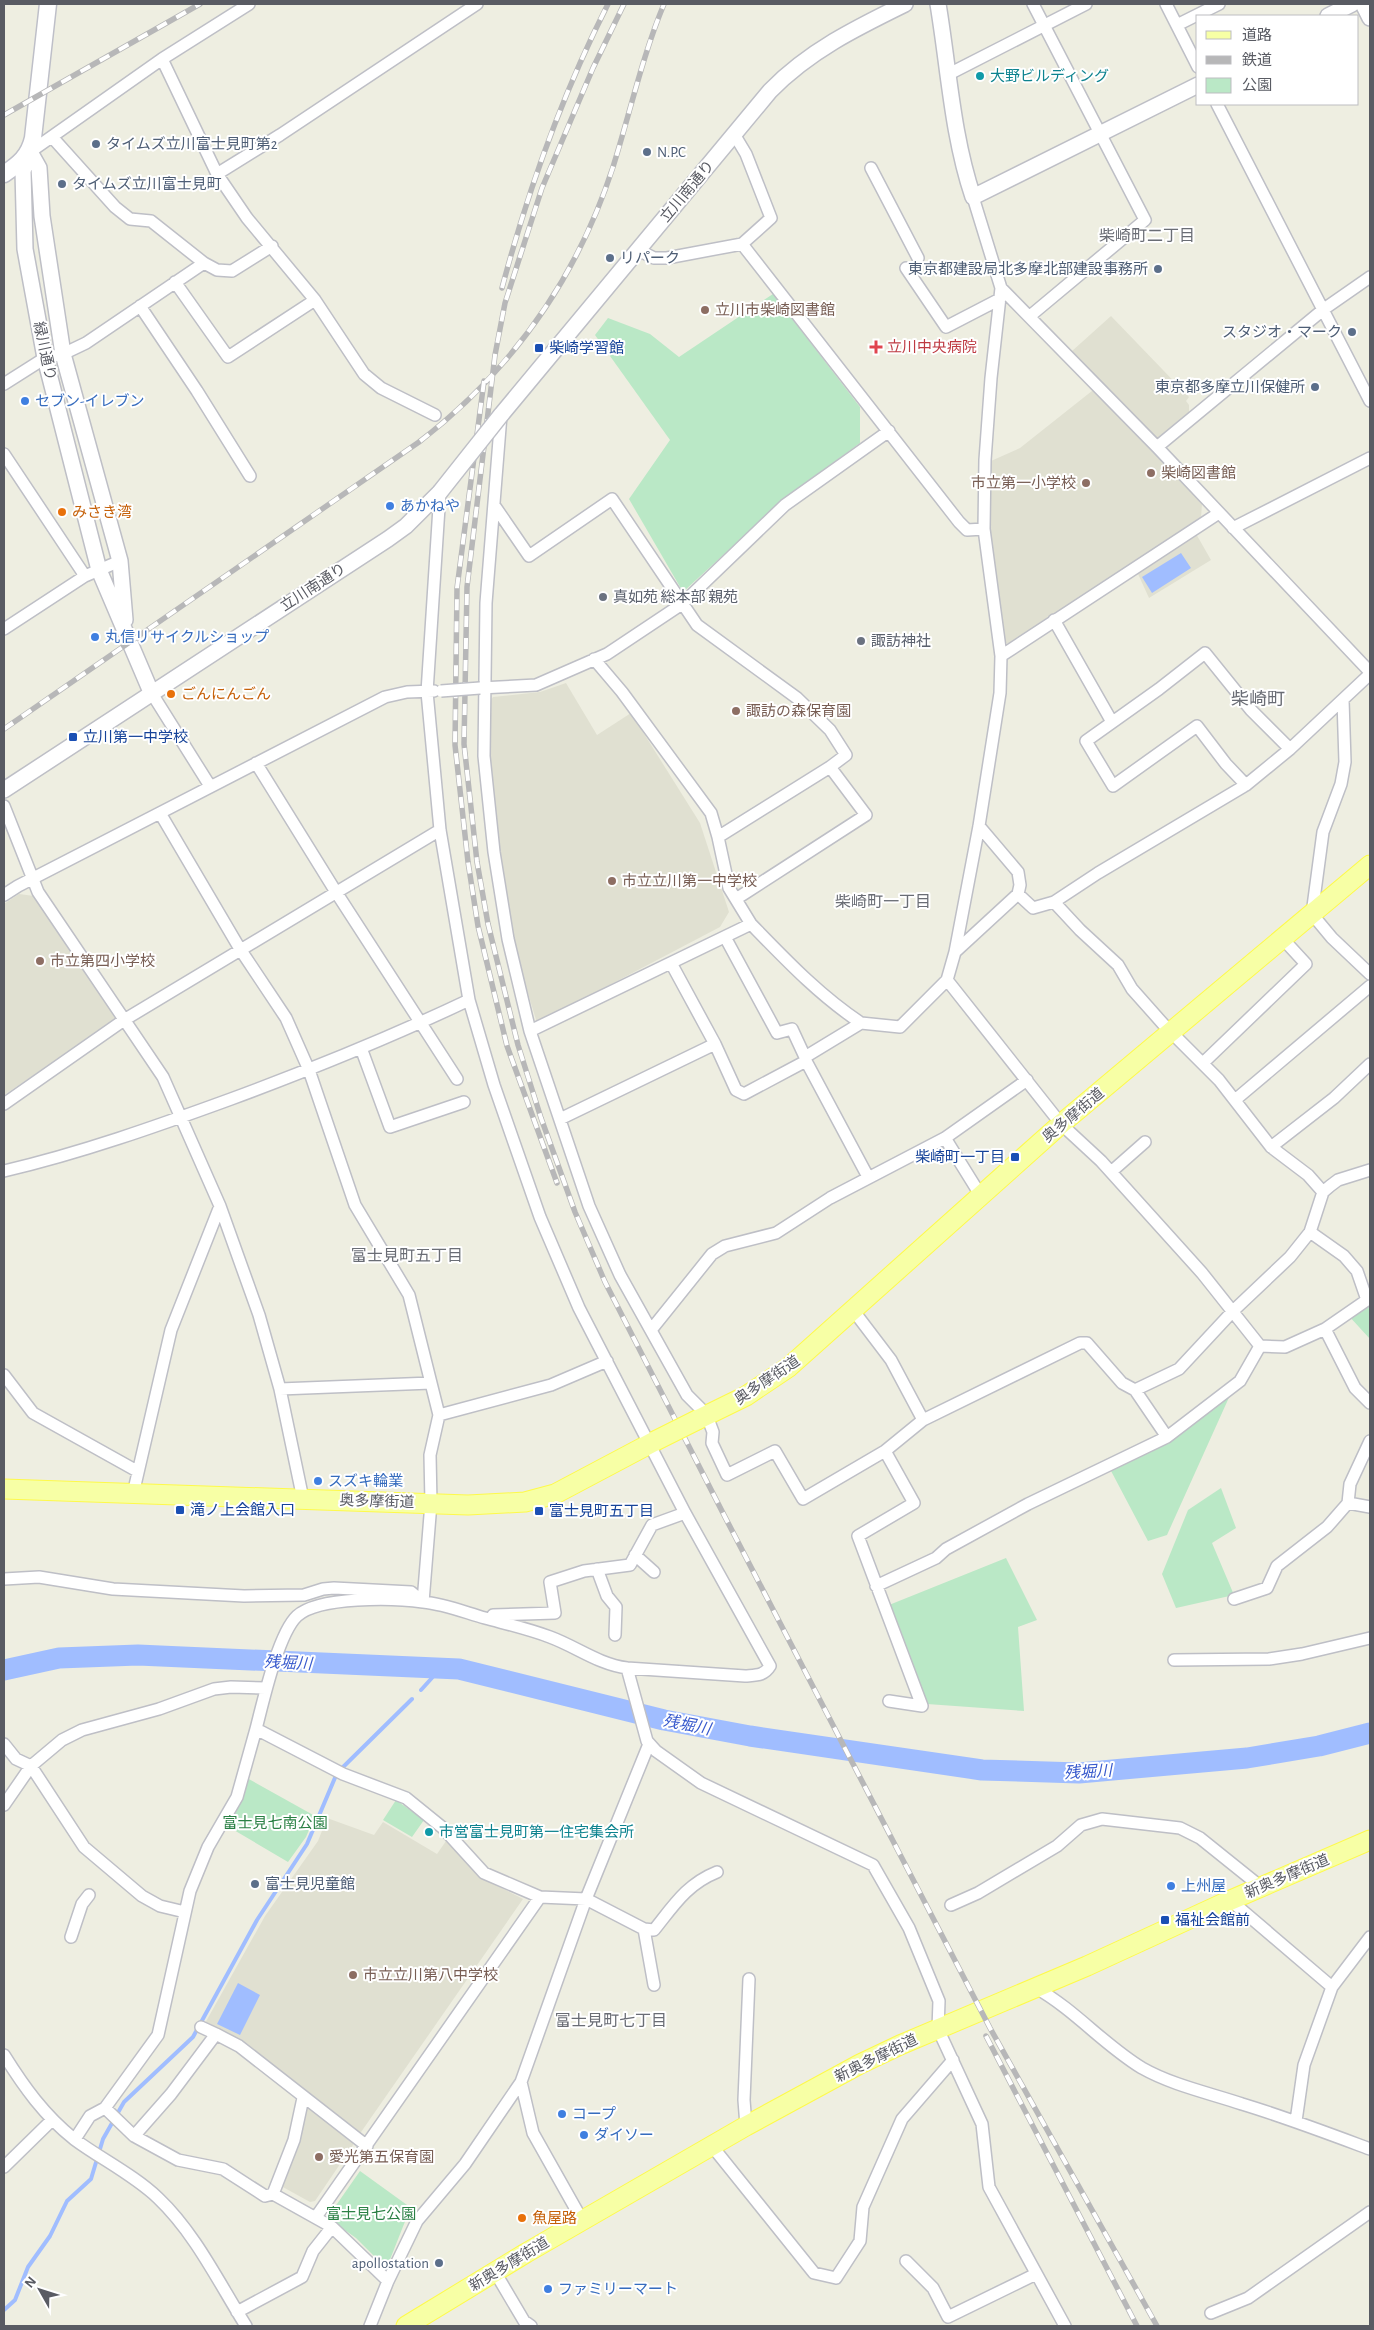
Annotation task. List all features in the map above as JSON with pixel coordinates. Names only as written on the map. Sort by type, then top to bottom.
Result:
[{"type":"main road","name":"緑川通り","points":[[30,152],[34,138],[48,4]]},
{"type":"main road","points":[[4,174],[20,163],[30,152]]},
{"type":"main road","name":"奥多摩街道","points":[[4,1490],[484,1505],[525,1502],[555,1494],[653,1442],[746,1396],[776,1377],[854,1310],[1061,1124],[1370,865]]},
{"type":"main road","name":"新奥多摩街道","points":[[406,2326],[582,2220],[746,2126],[860,2064],[1036,1988],[1261,1886],[1370,1840]]},
{"type":"street","points":[[30,152],[162,59],[248,4]]},
{"type":"street","points":[[218,174],[477,4]]},
{"type":"street","name":"立川南通り","points":[[4,790],[406,526],[440,492],[501,415],[770,91],[811,55],[834,40],[905,4]]},
{"type":"street","points":[[594,659],[622,692],[711,813],[729,888],[752,924],[801,976],[832,1003],[861,1023],[900,1027],[947,980],[955,952],[980,826],[1000,693],[1001,656],[984,529],[985,460],[1000,293],[957,143],[938,4]]},
{"type":"street","points":[[1030,316],[1145,220],[1033,4]]},
{"type":"street","points":[[949,74],[1086,4]]},
{"type":"street","points":[[1166,4],[1196,63]]},
{"type":"street","points":[[1197,15],[1219,4]]},
{"type":"street","points":[[1330,15],[1352,4]]},
{"type":"street","points":[[1363,4],[1370,18]]},
{"type":"street","points":[[1177,25],[1196,16]]},
{"type":"street","points":[[162,59],[218,174],[247,218],[315,300],[364,374],[381,388],[434,416]]},
{"type":"street","points":[[973,198],[1196,87]]},
{"type":"street","points":[[1218,105],[1370,401]]},
{"type":"street","points":[[638,250],[654,258],[667,258],[742,244],[770,218],[746,154],[734,134]]},
{"type":"street","points":[[52,137],[115,207],[130,219],[151,221],[204,263],[217,270],[232,271],[272,246]]},
{"type":"street","name":"緑川通り","points":[[30,152],[39,168],[42,216],[63,354],[120,561],[125,632]]},
{"type":"street","name":"緑川通り","points":[[30,152],[23,171],[25,249],[45,358],[99,570],[151,692]]},
{"type":"street","points":[[871,168],[918,258]]},
{"type":"street","points":[[742,244],[959,522],[967,530],[984,529]]},
{"type":"street","points":[[4,384],[45,358],[63,354],[86,343],[204,263]]},
{"type":"street","points":[[906,268],[946,327],[1000,293]]},
{"type":"street","points":[[1156,447],[1324,309],[1370,277]]},
{"type":"street","points":[[175,282],[228,357],[315,300]]},
{"type":"street","points":[[1000,293],[1030,316],[1370,673],[1344,700],[1290,749],[1246,785],[1098,873],[1054,902],[1034,908],[1018,894]]},
{"type":"street","points":[[140,306],[197,391],[250,476]]},
{"type":"street","points":[[501,415],[486,603],[483,688],[484,756],[494,852],[508,939],[530,1031],[599,1230],[620,1276],[687,1395],[700,1408],[700,1418],[710,1424],[713,1432],[712,1444],[727,1475],[775,1451],[803,1499],[885,1451],[923,1420],[1080,1343],[1087,1343],[1122,1383],[1134,1390],[1167,1437]]},
{"type":"street","points":[[4,896],[33,878],[385,697],[407,692],[536,685],[607,654],[682,604],[785,505],[889,431]]},
{"type":"street","points":[[4,454],[85,576]]},
{"type":"street","points":[[1233,528],[1370,458]]},
{"type":"street","points":[[440,492],[427,692],[440,830],[469,1000],[494,1085],[540,1217],[579,1308],[653,1442],[685,1513],[770,1666],[767,1672],[761,1675],[746,1676],[609,1666],[546,1636],[452,1607]]},
{"type":"street","points":[[494,505],[529,556],[612,500],[697,625],[797,698],[830,730],[846,755],[718,837]]},
{"type":"street","points":[[1001,656],[1219,513]]},
{"type":"street","points":[[4,629],[85,576],[120,561]]},
{"type":"street","points":[[1054,620],[1112,722]]},
{"type":"street","points":[[1246,785],[1226,764],[1196,726],[1113,786],[1086,740],[1205,653],[1251,710],[1290,749]]},
{"type":"street","points":[[151,692],[210,786]]},
{"type":"street","points":[[1344,700],[1345,762],[1341,784],[1322,832],[1312,914],[1332,938],[1370,974]]},
{"type":"street","points":[[256,763],[336,892],[457,1078]]},
{"type":"street","points":[[736,899],[866,815],[830,767]]},
{"type":"street","points":[[4,806],[38,892],[163,1077],[182,1117],[220,1206],[259,1315],[280,1389],[303,1499]]},
{"type":"street","points":[[160,812],[240,949],[286,1018],[309,1070],[355,1205],[409,1295],[439,1415],[430,1455],[432,1503],[423,1602]]},
{"type":"street","points":[[955,952],[1018,894],[1020,885],[1018,872],[980,826]]},
{"type":"street","points":[[4,1104],[124,1020],[440,830]]},
{"type":"street","points":[[1054,902],[1080,930],[1118,965],[1132,989],[1203,1063],[1235,1100],[1271,1147],[1308,1175],[1323,1192]]},
{"type":"street","points":[[530,1031],[752,924]]},
{"type":"street","points":[[725,937],[777,1033],[792,1029],[867,1175],[866,1178]]},
{"type":"street","points":[[1203,1063],[1306,964],[1283,939]]},
{"type":"street","points":[[671,963],[715,1044],[736,1090],[744,1094],[806,1059],[861,1023]]},
{"type":"street","points":[[947,980],[1061,1124],[1111,1172],[1202,1274],[1260,1346]]},
{"type":"street","points":[[1235,1100],[1370,986]]},
{"type":"street","points":[[4,1171],[120,1138],[182,1117],[309,1070],[469,1000]]},
{"type":"street","points":[[560,1119],[715,1044]]},
{"type":"street","points":[[361,1048],[390,1127],[464,1102]]},
{"type":"street","points":[[1271,1147],[1334,1098],[1370,1064]]},
{"type":"street","points":[[651,1330],[712,1254],[724,1246],[776,1233],[866,1178],[945,1138],[1027,1080]]},
{"type":"street","points":[[945,1138],[981,1196]]},
{"type":"street","points":[[1111,1172],[1145,1142]]},
{"type":"street","points":[[1134,1390],[1179,1369],[1233,1311],[1290,1257],[1310,1232],[1323,1192],[1338,1180],[1370,1170]]},
{"type":"street","points":[[132,1494],[171,1330],[220,1206]]},
{"type":"street","points":[[1260,1346],[1285,1347],[1325,1330],[1369,1300],[1357,1271],[1344,1256],[1310,1232]]},
{"type":"street","points":[[854,1310],[891,1360],[923,1420]]},
{"type":"street","points":[[1325,1330],[1355,1388],[1370,1403]]},
{"type":"street","points":[[876,1586],[936,1558],[946,1549],[1028,1504],[1167,1437],[1240,1381],[1260,1346]]},
{"type":"street","points":[[439,1415],[551,1385],[607,1361]]},
{"type":"street","points":[[4,1375],[33,1413],[137,1471]]},
{"type":"street","points":[[280,1389],[431,1382]]},
{"type":"street","points":[[1234,1599],[1267,1588],[1277,1566],[1328,1527],[1348,1503],[1350,1484],[1370,1440]]},
{"type":"street","points":[[885,1451],[914,1503],[858,1536],[922,1706],[889,1700]]},
{"type":"street","points":[[1348,1503],[1370,1507]]},
{"type":"street","points":[[112,2115],[158,2035],[190,1891],[208,1847],[237,1797],[266,1686],[283,1641],[296,1616],[305,1610],[323,1604],[362,1600],[423,1602],[498,1616],[555,1612],[550,1582],[570,1575],[630,1565],[652,1524],[685,1513]]},
{"type":"street","points":[[635,1555],[654,1572]]},
{"type":"street","points":[[597,1570],[608,1596],[616,1607],[615,1635]]},
{"type":"street","points":[[4,1579],[40,1577],[113,1588],[244,1596],[304,1595],[323,1589],[334,1588],[411,1592],[423,1602]]},
{"type":"street","points":[[1174,1660],[1269,1659],[1302,1654],[1370,1638]]},
{"type":"street","points":[[627,1668],[648,1743],[656,1752],[701,1783],[873,1865],[909,1928],[928,1970],[939,2001],[938,2029],[982,2124],[989,2188],[1065,2326]]},
{"type":"street","points":[[4,1805],[31,1766],[62,1740],[82,1730],[159,1709],[214,1689],[266,1686]]},
{"type":"street","points":[[256,1729],[339,1772],[406,1798],[443,1828],[484,1874],[540,1897],[586,1899],[644,1929],[654,1930],[689,1888],[700,1879],[717,1872]]},
{"type":"street","points":[[370,2326],[388,2281],[417,2221],[466,2164],[521,2082],[586,1899],[648,1743]]},
{"type":"street","points":[[4,1744],[16,1759],[31,1766],[84,1847],[142,1896],[160,1906],[186,1912]]},
{"type":"street","points":[[951,1906],[978,1893],[1057,1846],[1080,1825],[1102,1819],[1180,1828],[1200,1838],[1261,1886]]},
{"type":"street","points":[[71,1936],[82,1904],[89,1895]]},
{"type":"street","points":[[316,2217],[540,1897]]},
{"type":"street","points":[[1230,1900],[1332,1987]]},
{"type":"street","points":[[644,1929],[654,1984]]},
{"type":"street","points":[[1296,2121],[1304,2065],[1332,1987],[1369,1940]]},
{"type":"street","points":[[746,2126],[744,2100],[748,1979]]},
{"type":"street","points":[[1036,1988],[1056,1999],[1143,2068],[1177,2083],[1296,2121],[1370,2149]]},
{"type":"street","points":[[201,2027],[238,2046],[367,2146]]},
{"type":"street","points":[[134,2136],[170,2094],[216,2034]]},
{"type":"street","points":[[4,2055],[23,2085],[52,2120],[75,2139],[156,2196],[179,2219],[246,2326]]},
{"type":"street","points":[[712,2146],[814,2273],[836,2278],[860,2241],[863,2207],[902,2119],[953,2060]]},
{"type":"street","points":[[521,2082],[533,2133],[582,2220]]},
{"type":"street","points":[[273,2194],[294,2140],[303,2098]]},
{"type":"street","points":[[75,2139],[90,2116],[112,2115],[134,2136],[178,2160],[223,2169],[265,2196],[273,2194],[316,2217],[332,2227],[388,2281]]},
{"type":"street","points":[[4,2168],[52,2120]]},
{"type":"street","points":[[1211,2313],[1248,2298],[1370,2212]]},
{"type":"street","points":[[237,2312],[302,2277],[313,2251],[332,2227]]},
{"type":"street","points":[[906,2261],[933,2288],[948,2317],[1036,2274]]},
{"type":"street","points":[[495,2272],[524,2321],[531,2326]]},
{"type":"shaded area","name":"市立第一小学校","points":[[1111,316],[1189,397],[1186,401],[1189,405],[1189,413],[1148,447],[1202,504],[1201,518],[1191,525],[1211,560],[1149,598],[1133,563],[1010,644],[1005,643],[989,531],[991,461],[1020,448],[1102,383],[1072,351]]},
{"type":"shaded area","name":"市立立川第一中学校","points":[[566,683],[597,735],[631,713],[700,823],[729,912],[720,927],[537,1023],[517,957],[499,850],[488,733],[490,701],[493,697],[540,692]]},
{"type":"shaded area","name":"市立第四小学校","points":[[19,894],[34,896],[115,1017],[113,1022],[4,1095],[4,904]]},
{"type":"shaded area","name":"市立立川第八中学校","points":[[327,1818],[374,1835],[383,1822],[437,1854],[446,1841],[481,1877],[523,1899],[359,2135],[204,2025],[265,1916],[318,1841]]},
{"type":"shaded area","name":"愛光第五保育園","points":[[308,2105],[355,2142],[315,2201],[310,2202],[281,2186],[304,2109]]},
{"type":"green space","points":[[773,294],[860,407],[860,443],[784,499],[683,592],[629,499],[670,440],[595,335],[608,318],[650,334],[679,357]]},
{"type":"green space","points":[[1370,1302],[1370,1339],[1348,1315]]},
{"type":"green space","points":[[1231,1393],[1167,1535],[1148,1541],[1110,1469]]},
{"type":"green space","points":[[1221,1488],[1236,1528],[1212,1543],[1234,1595],[1176,1608],[1162,1574],[1188,1510]]},
{"type":"green space","points":[[1006,1558],[1037,1620],[1018,1627],[1024,1711],[927,1704],[889,1605]]},
{"type":"green space","name":"富士見七南公園","points":[[247,1778],[315,1816],[306,1837],[288,1862],[227,1826],[242,1797]]},
{"type":"green space","points":[[396,1800],[424,1820],[412,1837],[383,1820]]},
{"type":"green space","name":"富士見七公園","points":[[360,2171],[414,2210],[406,2219],[389,2262],[382,2264],[356,2238],[332,2221],[330,2214]]},
{"type":"water","points":[[1181,553],[1191,568],[1152,593],[1142,577]]},
{"type":"water","points":[[238,1983],[260,1995],[240,2035],[217,2024]]},
{"type":"waterway","name":"残堀川","points":[[4,1670],[59,1658],[138,1655],[459,1669],[664,1720],[750,1736],[982,1770],[1079,1773],[1247,1758],[1319,1746],[1370,1733]]},
{"type":"waterway","points":[[421,1690],[440,1669]]},
{"type":"waterway","points":[[4,2310],[15,2300],[28,2267],[50,2236],[67,2201],[91,2179],[103,2139],[124,2102],[193,2037],[257,1920],[307,1844],[337,1773],[412,1699]]},
{"type":"railway","points":[[4,115],[200,4]]},
{"type":"railway","points":[[502,288],[523,215],[561,108],[608,4]]},
{"type":"railway","points":[[624,4],[593,68],[542,188],[505,303],[495,355],[467,587],[464,744],[477,862],[488,924],[518,1045],[541,1118],[575,1212],[605,1282],[990,2028],[1157,2326]]},
{"type":"railway","points":[[4,729],[419,442],[483,385],[537,320],[560,284],[580,247],[598,208],[613,167],[643,65],[664,4]]},
{"type":"railway","points":[[484,381],[457,588],[455,745],[468,862],[478,926],[507,1046],[557,1183]]},
{"type":"railway","points":[[986,2036],[1137,2326]]},
{"type":"place","name":"大野ビルディング","points":[[980,76]]},
{"type":"place","name":"タイムズ立川富士見町第2","points":[[96,144]]},
{"type":"place","name":"N.P.C","points":[[647,152]]},
{"type":"place","name":"タイムズ立川富士見町","points":[[62,184]]},
{"type":"place","name":"リパーク","points":[[610,258]]},
{"type":"place","name":"東京都建設局北多摩北部建設事務所","points":[[1158,269]]},
{"type":"place","name":"立川市柴崎図書館","points":[[705,310]]},
{"type":"place","name":"スタジオ・マーク","points":[[1352,332]]},
{"type":"place","name":"立川中央病院","points":[[876,347]]},
{"type":"place","name":"柴崎学習館","points":[[539,348]]},
{"type":"place","name":"東京都多摩立川保健所","points":[[1315,387]]},
{"type":"place","name":"セブン-イレブン","points":[[25,401]]},
{"type":"place","name":"柴崎図書館","points":[[1151,473]]},
{"type":"place","name":"市立第一小学校","points":[[1086,483]]},
{"type":"place","name":"あかねや","points":[[390,506]]},
{"type":"place","name":"みさき湾","points":[[62,512]]},
{"type":"place","name":"真如苑 総本部 親苑","points":[[603,597]]},
{"type":"place","name":"丸信リサイクルショップ","points":[[95,637]]},
{"type":"place","name":"諏訪神社","points":[[861,641]]},
{"type":"place","name":"ごんにんごん","points":[[171,694]]},
{"type":"place","name":"諏訪の森保育園","points":[[736,711]]},
{"type":"place","name":"立川第一中学校","points":[[73,737]]},
{"type":"place","name":"市立立川第一中学校","points":[[612,881]]},
{"type":"place","name":"市立第四小学校","points":[[40,961]]},
{"type":"place","name":"柴崎町一丁目","points":[[1015,1157]]},
{"type":"place","name":"スズキ輪業","points":[[318,1481]]},
{"type":"place","name":"滝ノ上会館入口","points":[[180,1510]]},
{"type":"place","name":"富士見町五丁目","points":[[539,1511]]},
{"type":"place","name":"市営富士見町第一住宅集会所","points":[[429,1832]]},
{"type":"place","name":"富士見児童館","points":[[255,1884]]},
{"type":"place","name":"上州屋","points":[[1171,1886]]},
{"type":"place","name":"福祉会館前","points":[[1165,1920]]},
{"type":"place","name":"市立立川第八中学校","points":[[353,1975]]},
{"type":"place","name":"コープ","points":[[562,2114]]},
{"type":"place","name":"ダイソー","points":[[584,2135]]},
{"type":"place","name":"愛光第五保育園","points":[[319,2157]]},
{"type":"place","name":"魚屋路","points":[[522,2218]]},
{"type":"place","name":"apollostation","points":[[439,2263]]},
{"type":"place","name":"ファミリーマート","points":[[548,2289]]},
{"type":"district","name":"柴崎町二丁目","points":[[1147,235]]},
{"type":"district","name":"柴崎町","points":[[1258,699]]},
{"type":"district","name":"柴崎町一丁目","points":[[883,901]]},
{"type":"district","name":"富士見町五丁目","points":[[407,1255]]},
{"type":"district","name":"富士見町七丁目","points":[[611,2020]]}]
